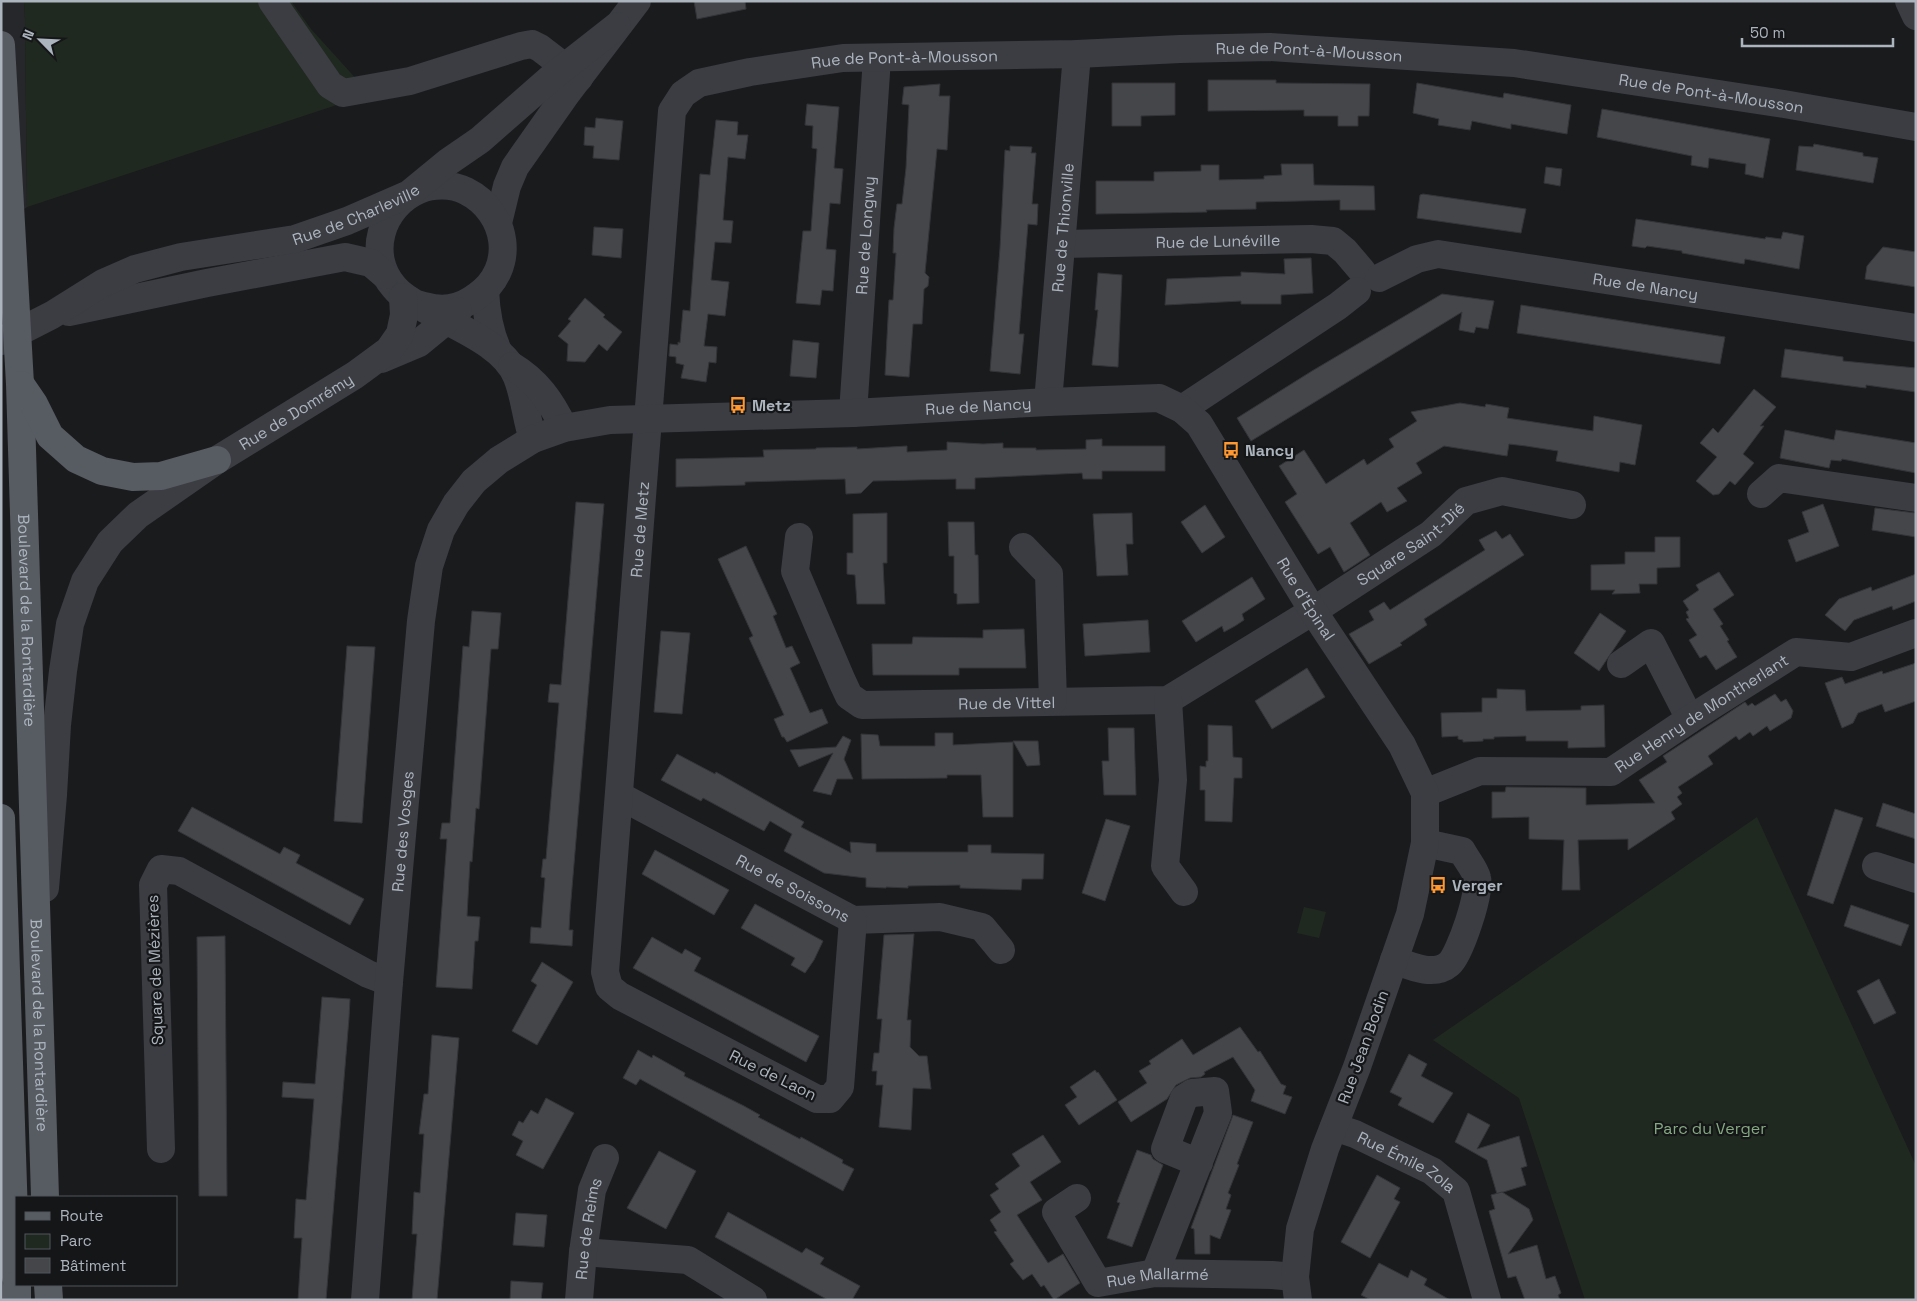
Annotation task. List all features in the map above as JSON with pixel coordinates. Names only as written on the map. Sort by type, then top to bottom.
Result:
[{"type":"main road","name":"Boulevard de la Rontardière","points":[[1,45],[20,384],[45,1196]]},
{"type":"main road","points":[[20,384],[34,404],[50,436],[76,459],[102,471],[133,477],[162,476],[217,460]]},
{"type":"main road","name":"Boulevard de la Rontardière","points":[[1,818],[15,1255]]},
{"type":"main road","points":[[1,1154],[13,1212]]},
{"type":"main road","points":[[17,1286],[17,1300]]},
{"type":"main road","points":[[48,1286],[48,1300]]},
{"type":"street","points":[[272,1],[330,85],[343,93],[410,81],[532,44],[572,72]]},
{"type":"street","name":"Rue de Charleville","points":[[1,341],[52,315],[103,283],[135,269],[181,257],[295,239],[347,221],[409,194],[448,162],[572,72],[617,26],[637,1]]},
{"type":"street","points":[[1909,1],[1916,16]]},
{"type":"street","name":"Rue de Pont-à-Mousson","points":[[700,83],[750,72],[843,58],[1077,54],[1270,47],[1514,63],[1784,104],[1916,127]]},
{"type":"street","name":"Rue de Thionville","points":[[1048,402],[1077,54]]},
{"type":"street","name":"Rue de Longwy","points":[[853,413],[877,58]]},
{"type":"street","name":"Rue de Charleville","points":[[498,223],[507,186],[515,167],[542,127],[572,72]]},
{"type":"street","name":"Rue de Metz","points":[[609,987],[605,972],[672,111],[683,94],[700,83]]},
{"type":"street","points":[[410,300],[434,309],[451,308],[477,297],[494,279],[502,259],[502,237],[498,223],[489,208],[476,196],[460,188],[443,185],[426,187],[409,194],[395,206],[385,221],[380,239],[380,257],[386,275],[393,287],[410,300],[480,339],[526,374],[540,388],[555,410],[564,428]]},
{"type":"street","name":"Rue de Lunéville","points":[[1062,244],[1311,239],[1333,241],[1345,251],[1366,280]]},
{"type":"street","name":"Rue de Nancy","points":[[564,428],[610,420],[853,413],[1159,398],[1182,408],[1338,306],[1366,280],[1417,259],[1438,254],[1916,328]]},
{"type":"street","name":"Rue de Charleville","points":[[52,315],[346,257],[371,263],[386,275]]},
{"type":"street","points":[[477,297],[486,315],[490,334],[517,376],[522,391],[528,424],[534,439]]},
{"type":"street","name":"Rue de Domrémy","points":[[375,362],[420,343],[477,297]]},
{"type":"street","name":"Rue de Domrémy","points":[[37,949],[45,889],[53,795],[56,725],[63,671],[70,624],[85,582],[110,542],[138,515],[217,460],[375,362],[389,350],[400,334],[410,300]]},
{"type":"street","name":"Rue d’Épinal","points":[[1182,408],[1200,424],[1313,611],[1402,745],[1424,793]]},
{"type":"street","name":"Rue des Vosges","points":[[366,1300],[389,982],[421,621],[429,566],[440,530],[456,504],[474,481],[499,460],[534,439],[564,428]]},
{"type":"street","points":[[1761,494],[1779,478],[1916,498]]},
{"type":"street","name":"Square Saint-Dié","points":[[1313,611],[1431,534],[1466,501],[1502,491],[1572,505]]},
{"type":"street","name":"Rue de Vittel","points":[[799,537],[795,570],[842,681],[850,696],[862,705],[1168,700]]},
{"type":"street","points":[[1023,547],[1049,574],[1053,701]]},
{"type":"street","points":[[1184,892],[1165,866],[1173,780],[1168,700],[1313,611]]},
{"type":"street","name":"Rue Henry de Montherlant","points":[[1424,793],[1480,771],[1611,772],[1796,652],[1851,657],[1916,633]]},
{"type":"street","points":[[1621,664],[1651,642],[1690,719]]},
{"type":"street","name":"Rue Jean Bodin","points":[[1297,1288],[1300,1229],[1325,1149],[1357,1067],[1410,914],[1425,843],[1424,793]]},
{"type":"street","name":"Rue de Soissons","points":[[620,796],[853,920],[940,917],[982,928],[1001,950]]},
{"type":"street","points":[[1394,960],[1421,970],[1432,970],[1448,964],[1460,948],[1476,895],[1477,878],[1462,851],[1425,843]]},
{"type":"street","points":[[1876,866],[1916,879]]},
{"type":"street","name":"Square de Mézières","points":[[161,1149],[152,885],[161,869],[179,871],[368,974],[389,982]]},
{"type":"street","name":"Rue de Laon","points":[[609,987],[620,996],[817,1099],[830,1099],[840,1087],[853,920]]},
{"type":"street","name":"Rue Émile Zola","points":[[1334,1127],[1355,1134],[1432,1171],[1456,1191],[1487,1300]]},
{"type":"street","name":"Rue de Reims","points":[[579,1300],[583,1252],[592,1190],[605,1158]]},
{"type":"street","points":[[1155,1273],[1199,1163]]},
{"type":"street","name":"Rue Mallarmé","points":[[1077,1198],[1056,1212],[1098,1283],[1155,1273],[1272,1274],[1297,1288]]},
{"type":"street","points":[[583,1252],[688,1260],[753,1300]]},
{"type":"shaded area","points":[[1,1],[24,1],[27,207],[1,226]]},
{"type":"green space","points":[[24,1],[291,1],[311,29],[370,94],[27,207]]},
{"type":"green space","name":"Parc du Verger","points":[[1757,817],[1916,1166],[1916,1300],[1585,1300],[1519,1098],[1433,1040]]},
{"type":"green space","points":[[1304,907],[1326,912],[1319,938],[1297,933]]},
{"type":"building","points":[[694,1],[745,1],[746,9],[697,19]]},
{"type":"building","points":[[1208,80],[1276,80],[1276,83],[1370,84],[1369,116],[1358,116],[1358,126],[1338,126],[1338,116],[1304,116],[1304,110],[1208,111]]},
{"type":"building","points":[[1112,83],[1175,83],[1175,115],[1141,116],[1141,126],[1112,126]]},
{"type":"building","points":[[1417,83],[1503,98],[1504,93],[1571,105],[1567,134],[1511,124],[1511,129],[1472,121],[1470,130],[1438,125],[1439,119],[1413,113]]},
{"type":"building","points":[[940,84],[939,96],[950,96],[947,150],[937,149],[925,273],[929,277],[928,286],[924,289],[922,324],[913,324],[909,377],[885,375],[889,300],[893,300],[896,253],[893,253],[894,228],[897,204],[902,204],[906,168],[909,105],[902,104],[904,87]]},
{"type":"building","points":[[807,104],[839,107],[834,168],[843,169],[840,204],[830,203],[826,249],[836,250],[833,291],[822,290],[820,305],[796,303],[803,231],[811,231],[817,149],[812,148],[813,126],[805,125]]},
{"type":"building","points":[[1602,109],[1770,139],[1763,178],[1745,174],[1746,164],[1709,158],[1708,168],[1691,165],[1692,156],[1597,137]]},
{"type":"building","points":[[596,118],[623,121],[619,160],[593,158],[594,146],[584,145],[585,127],[595,128]]},
{"type":"building","points":[[716,120],[738,122],[737,135],[748,135],[745,159],[728,157],[723,220],[733,221],[731,243],[715,242],[711,280],[729,282],[725,316],[708,314],[704,346],[717,347],[716,363],[709,362],[706,382],[681,378],[684,365],[676,363],[676,357],[669,356],[670,344],[678,345],[678,342],[680,343],[683,310],[690,311],[700,174],[710,175]]},
{"type":"building","points":[[1814,144],[1863,153],[1863,156],[1878,158],[1873,183],[1796,170],[1799,146],[1813,147]]},
{"type":"building","points":[[1010,146],[1032,147],[1031,153],[1036,153],[1032,204],[1038,204],[1037,225],[1028,224],[1019,334],[1024,334],[1020,374],[990,371],[1000,248],[1005,150],[1010,151]]},
{"type":"building","points":[[1281,164],[1313,164],[1314,185],[1374,186],[1375,210],[1340,210],[1340,200],[1256,202],[1256,209],[1206,210],[1207,212],[1096,214],[1096,181],[1154,181],[1154,172],[1201,171],[1201,165],[1219,165],[1219,180],[1264,179],[1264,176],[1282,175]]},
{"type":"building","points":[[1546,167],[1562,169],[1560,186],[1544,183]]},
{"type":"building","points":[[1420,195],[1526,209],[1521,233],[1417,218]]},
{"type":"building","points":[[1636,219],[1765,239],[1766,237],[1781,239],[1783,232],[1804,236],[1799,269],[1745,259],[1744,264],[1682,253],[1682,251],[1632,246]]},
{"type":"building","points":[[594,227],[623,229],[621,258],[592,255]]},
{"type":"building","points":[[1883,247],[1916,252],[1916,287],[1865,279],[1867,266]]},
{"type":"building","points":[[1311,258],[1313,293],[1281,295],[1281,304],[1241,304],[1241,301],[1165,305],[1167,279],[1241,276],[1241,272],[1285,274],[1284,259]]},
{"type":"building","points":[[1098,273],[1122,275],[1118,367],[1092,365],[1098,310],[1095,310]]},
{"type":"building","points":[[1442,294],[1494,301],[1488,329],[1476,327],[1474,333],[1459,330],[1462,312],[1251,441],[1237,418]]},
{"type":"building","points":[[585,298],[605,315],[603,317],[622,332],[607,351],[599,344],[585,362],[567,361],[568,344],[558,336],[571,321],[568,319]]},
{"type":"building","points":[[1521,305],[1725,337],[1720,364],[1517,333]]},
{"type":"building","points":[[793,340],[819,343],[816,378],[790,376]]},
{"type":"building","points":[[1785,349],[1843,357],[1843,361],[1916,368],[1916,392],[1866,385],[1866,388],[1781,377]]},
{"type":"building","points":[[1754,389],[1776,407],[1760,426],[1764,426],[1743,454],[1754,463],[1735,485],[1730,481],[1719,494],[1713,495],[1696,481],[1717,457],[1700,443],[1713,428],[1718,433]]},
{"type":"building","points":[[1460,403],[1485,407],[1486,404],[1509,408],[1507,418],[1593,431],[1594,416],[1642,425],[1635,465],[1620,462],[1619,472],[1556,461],[1558,451],[1526,446],[1509,444],[1507,456],[1444,446],[1416,463],[1422,473],[1397,488],[1407,501],[1387,512],[1381,502],[1350,523],[1370,555],[1344,572],[1330,547],[1318,554],[1285,502],[1297,494],[1279,466],[1304,450],[1326,484],[1364,459],[1367,465],[1394,447],[1389,439],[1417,421],[1411,412]]},
{"type":"building","points":[[1785,430],[1834,440],[1836,430],[1916,443],[1916,473],[1842,459],[1841,461],[1831,460],[1829,468],[1780,458]]},
{"type":"building","points":[[1102,439],[1102,446],[1165,446],[1165,471],[1102,471],[1102,479],[1083,479],[1082,473],[975,478],[975,489],[956,489],[956,479],[873,481],[861,493],[846,494],[845,479],[745,482],[745,485],[676,487],[676,459],[764,457],[763,450],[816,448],[857,447],[857,449],[907,446],[907,452],[947,450],[947,442],[1003,443],[1003,448],[1036,448],[1036,450],[1086,449],[1086,440]]},
{"type":"building","points":[[576,502],[604,504],[570,912],[569,930],[573,930],[572,946],[530,943],[531,927],[541,928],[545,878],[541,877],[543,859],[546,859],[559,703],[548,702],[550,684],[561,685]]},
{"type":"building","points":[[1823,504],[1839,546],[1796,562],[1788,540],[1809,532],[1802,512]]},
{"type":"building","points":[[1205,505],[1225,537],[1202,553],[1181,522]]},
{"type":"building","points":[[1875,508],[1916,513],[1916,537],[1872,530]]},
{"type":"building","points":[[887,513],[887,563],[883,563],[885,604],[857,604],[855,575],[847,574],[847,553],[853,553],[853,514]]},
{"type":"building","points":[[1132,513],[1133,544],[1126,544],[1128,575],[1097,576],[1093,514]]},
{"type":"building","points":[[948,522],[974,522],[975,555],[978,555],[979,603],[957,604],[957,594],[954,593],[954,556],[949,556]]},
{"type":"building","points":[[1496,531],[1502,539],[1510,534],[1524,555],[1424,619],[1427,625],[1400,643],[1402,645],[1369,664],[1349,634],[1374,620],[1369,611],[1384,602],[1390,610],[1485,550],[1479,540]]},
{"type":"building","points":[[1655,537],[1680,537],[1680,567],[1657,568],[1657,584],[1639,584],[1640,593],[1612,594],[1615,590],[1591,590],[1591,565],[1625,564],[1625,552],[1655,552]]},
{"type":"building","points":[[746,546],[777,614],[773,616],[786,648],[792,646],[800,663],[790,668],[810,713],[822,709],[828,723],[787,742],[782,737],[774,719],[784,715],[749,638],[753,636],[718,559]]},
{"type":"building","points":[[1719,572],[1734,595],[1713,609],[1723,624],[1720,626],[1737,657],[1716,670],[1706,655],[1700,658],[1689,640],[1697,635],[1686,619],[1689,618],[1686,612],[1689,610],[1683,601],[1699,590],[1696,585]]},
{"type":"building","points":[[1916,574],[1916,601],[1893,610],[1892,606],[1854,620],[1845,631],[1825,615],[1839,599],[1871,587],[1872,591]]},
{"type":"building","points":[[1252,577],[1265,599],[1242,614],[1244,620],[1235,626],[1224,632],[1222,626],[1196,642],[1182,621]]},
{"type":"building","points":[[472,611],[501,613],[498,649],[491,649],[479,809],[476,808],[472,862],[470,861],[467,916],[480,917],[478,941],[475,941],[472,989],[436,987],[447,839],[440,839],[442,823],[450,823],[463,646],[469,647]]},
{"type":"building","points":[[1600,613],[1626,631],[1599,671],[1574,653]]},
{"type":"building","points":[[1148,620],[1150,652],[1085,656],[1083,624]]},
{"type":"building","points":[[1024,629],[1026,668],[959,668],[959,675],[873,675],[872,644],[912,644],[913,637],[983,638],[983,630]]},
{"type":"building","points":[[661,631],[690,633],[682,714],[654,712]]},
{"type":"building","points":[[347,646],[375,647],[362,823],[334,821]]},
{"type":"building","points":[[1916,663],[1916,701],[1885,712],[1882,704],[1858,713],[1853,723],[1842,728],[1825,683],[1842,677],[1845,684],[1882,671],[1883,674]]},
{"type":"building","points":[[1307,668],[1325,697],[1272,729],[1255,701]]},
{"type":"building","points":[[1497,689],[1525,690],[1526,711],[1581,710],[1581,706],[1604,705],[1605,747],[1568,748],[1568,741],[1526,741],[1526,736],[1494,737],[1494,739],[1483,739],[1483,741],[1463,742],[1463,740],[1458,739],[1458,736],[1442,737],[1441,713],[1482,712],[1482,698],[1497,698]]},
{"type":"building","points":[[1775,694],[1781,702],[1786,699],[1793,711],[1791,718],[1770,731],[1767,726],[1753,736],[1750,732],[1739,740],[1736,736],[1708,756],[1713,764],[1678,787],[1682,793],[1677,797],[1682,804],[1671,812],[1675,819],[1628,850],[1628,839],[1578,840],[1580,890],[1562,890],[1564,840],[1529,839],[1529,817],[1492,818],[1492,792],[1505,792],[1506,787],[1586,788],[1586,805],[1655,803],[1639,780],[1667,762],[1663,756],[1745,702],[1748,706],[1752,703],[1755,706]]},
{"type":"building","points":[[1208,725],[1232,726],[1233,757],[1242,758],[1242,778],[1234,778],[1232,822],[1205,821],[1205,790],[1200,790],[1200,766],[1206,767],[1206,761],[1208,761]]},
{"type":"building","points":[[1108,728],[1134,728],[1136,795],[1104,795],[1102,761],[1109,761]]},
{"type":"building","points":[[935,733],[953,733],[953,745],[1013,742],[1013,817],[983,817],[981,775],[947,775],[947,778],[862,779],[861,734],[878,735],[880,746],[935,746]]},
{"type":"building","points":[[843,736],[851,740],[844,759],[853,779],[837,779],[831,795],[813,791],[833,753],[799,767],[790,750],[836,747]]},
{"type":"building","points":[[1013,741],[1038,741],[1040,765],[1027,766]]},
{"type":"building","points":[[677,754],[715,774],[716,772],[804,822],[801,827],[851,853],[850,842],[876,844],[876,852],[968,852],[968,845],[991,845],[991,853],[1044,854],[1043,879],[1022,879],[1021,890],[960,888],[960,885],[886,888],[866,887],[866,878],[824,873],[784,851],[792,834],[770,821],[764,831],[703,798],[701,801],[661,780]]},
{"type":"building","points":[[1883,803],[1916,814],[1916,839],[1876,826]]},
{"type":"building","points":[[192,807],[280,854],[284,847],[300,855],[296,863],[364,899],[350,925],[178,831]]},
{"type":"building","points":[[1835,809],[1863,818],[1833,904],[1807,895]]},
{"type":"building","points":[[1106,819],[1130,826],[1105,901],[1082,893]]},
{"type":"building","points":[[655,850],[729,890],[714,915],[642,874]]},
{"type":"building","points":[[755,904],[823,941],[805,973],[791,965],[795,958],[741,928]]},
{"type":"building","points":[[1851,905],[1909,925],[1901,946],[1844,926]]},
{"type":"building","points":[[914,934],[907,1020],[911,1020],[910,1047],[919,1056],[927,1056],[931,1089],[913,1088],[911,1130],[879,1127],[883,1085],[876,1085],[877,1071],[872,1071],[874,1053],[879,1053],[882,1019],[877,1019],[884,935]]},
{"type":"building","points":[[225,936],[227,1196],[199,1196],[197,937]]},
{"type":"building","points":[[652,937],[682,954],[685,949],[701,958],[694,971],[819,1036],[806,1062],[633,968]]},
{"type":"building","points":[[542,962],[573,982],[537,1045],[512,1031],[537,985],[531,981]]},
{"type":"building","points":[[1879,979],[1896,1013],[1874,1024],[1857,991]]},
{"type":"building","points":[[322,997],[350,999],[349,1018],[326,1300],[298,1300],[302,1238],[294,1238],[296,1199],[306,1200],[314,1099],[282,1097],[283,1082],[315,1084]]},
{"type":"building","points":[[1240,1027],[1258,1052],[1260,1051],[1281,1084],[1286,1086],[1283,1094],[1292,1097],[1285,1114],[1251,1101],[1255,1090],[1233,1057],[1204,1072],[1205,1074],[1201,1077],[1190,1078],[1176,1085],[1167,1099],[1131,1122],[1118,1102],[1147,1083],[1139,1071],[1151,1064],[1149,1061],[1182,1039],[1193,1055]]},
{"type":"building","points":[[432,1035],[459,1038],[437,1300],[412,1300],[417,1234],[412,1234],[414,1192],[420,1193],[424,1134],[419,1134],[424,1094],[428,1094]]},
{"type":"building","points":[[638,1050],[652,1058],[653,1055],[685,1073],[684,1076],[760,1115],[758,1117],[800,1139],[801,1137],[843,1160],[842,1163],[854,1169],[843,1191],[640,1079],[636,1085],[623,1078]]},
{"type":"building","points":[[1409,1054],[1427,1064],[1421,1076],[1453,1093],[1433,1123],[1398,1105],[1402,1098],[1390,1092]]},
{"type":"building","points":[[1095,1070],[1117,1100],[1079,1125],[1065,1105],[1077,1097],[1070,1087]]},
{"type":"building","points":[[546,1098],[574,1113],[543,1169],[516,1155],[523,1141],[512,1135],[519,1121],[523,1123],[531,1110],[538,1114]]},
{"type":"building","points":[[1468,1113],[1490,1125],[1477,1149],[1519,1136],[1527,1166],[1521,1168],[1526,1185],[1497,1194],[1487,1160],[1455,1142]]},
{"type":"building","points":[[1233,1115],[1253,1122],[1228,1193],[1231,1195],[1226,1209],[1231,1210],[1220,1239],[1210,1235],[1210,1254],[1195,1254],[1194,1229],[1191,1228]]},
{"type":"building","points":[[1043,1135],[1061,1162],[1030,1182],[1042,1200],[1017,1215],[1048,1263],[1063,1254],[1080,1283],[1054,1300],[1044,1285],[1041,1287],[1032,1274],[1023,1280],[1010,1264],[1014,1261],[994,1232],[997,1231],[990,1220],[1001,1212],[990,1195],[999,1189],[995,1184],[1020,1166],[1012,1154]]},
{"type":"building","points":[[1137,1150],[1151,1155],[1153,1159],[1163,1165],[1132,1247],[1107,1238],[1120,1203],[1117,1202]]},
{"type":"building","points":[[659,1151],[696,1171],[666,1229],[627,1208]]},
{"type":"building","points":[[1377,1175],[1400,1188],[1394,1199],[1400,1202],[1370,1258],[1341,1242]]},
{"type":"building","points":[[1502,1192],[1529,1209],[1533,1220],[1508,1254],[1537,1245],[1546,1279],[1555,1276],[1561,1293],[1558,1295],[1560,1300],[1525,1300],[1516,1276],[1508,1278],[1489,1211],[1495,1209],[1491,1195]]},
{"type":"building","points":[[728,1212],[802,1253],[806,1248],[824,1258],[820,1264],[860,1286],[852,1300],[828,1300],[715,1237]]},
{"type":"building","points":[[516,1213],[547,1215],[544,1247],[513,1245]]},
{"type":"building","points":[[1379,1263],[1408,1278],[1411,1270],[1427,1279],[1424,1285],[1450,1300],[1371,1300],[1361,1295]]},
{"type":"building","points":[[511,1281],[543,1283],[541,1300],[510,1300]]},
{"type":"place","name":"Metz","points":[[738,405]]},
{"type":"place","name":"Nancy","points":[[1231,450]]},
{"type":"place","name":"Verger","points":[[1438,885]]}]
